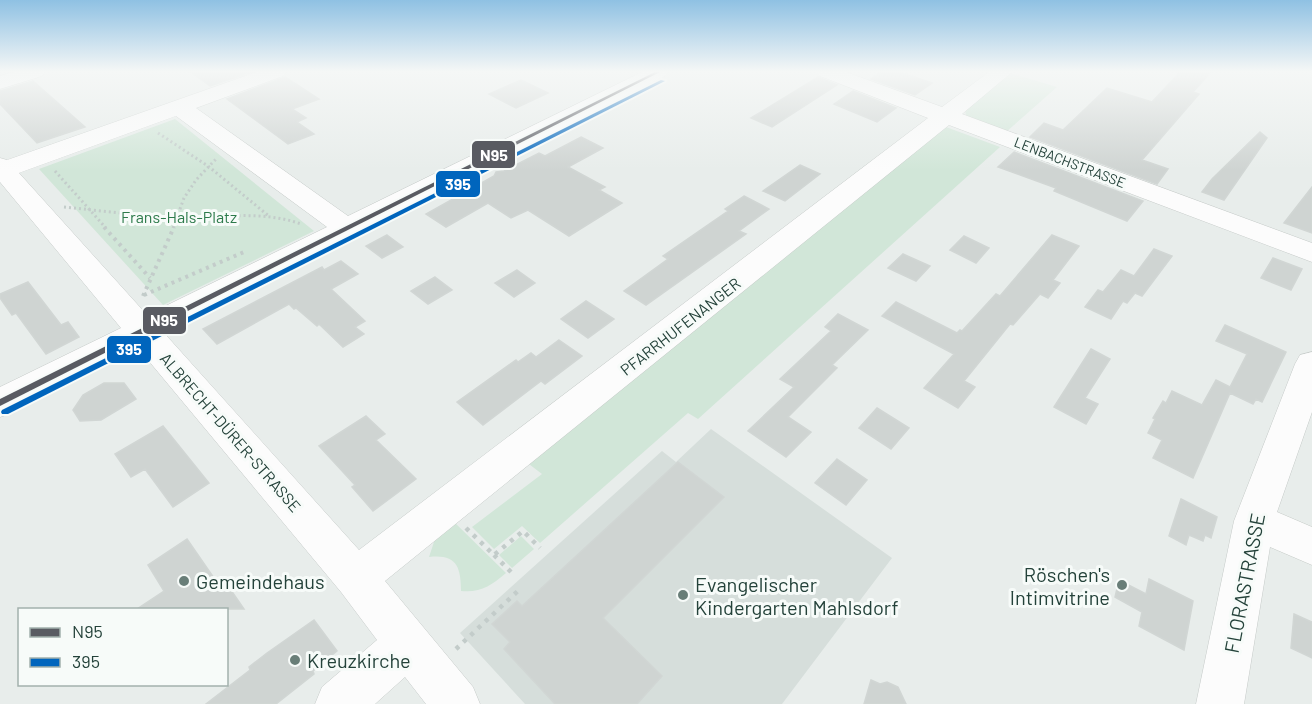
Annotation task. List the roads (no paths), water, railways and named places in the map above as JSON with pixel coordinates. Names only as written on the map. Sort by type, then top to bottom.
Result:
[{"type":"street","points":[[1,169],[32,160],[182,105]]},
{"type":"street","points":[[0,403],[137,322],[348,228],[593,105]]},
{"type":"street","name":"LENBACHSTRASSE","points":[[918,105],[1312,253]]},
{"type":"street","name":"PFARRHUFENANGER","points":[[356,578],[959,105]]},
{"type":"street","points":[[179,106],[348,228]]},
{"type":"street","name":"ALBRECHT-DÜRER-STRASSE","points":[[1,169],[137,322],[356,578],[432,673]]},
{"type":"street","name":"FLORASTRASSE","points":[[1220,704],[1254,521],[1312,363]]},
{"type":"street","points":[[1254,521],[1312,546]]},
{"type":"street","points":[[339,704],[432,673]]},
{"type":"place","name":"Gemeindehaus","points":[[184,581]]},
{"type":"place","name":"Röschen's Intimvitrine","points":[[1122,585]]},
{"type":"place","name":"Evangelischer Kindergarten Mahlsdorf","points":[[683,595]]},
{"type":"place","name":"Kreuzkirche","points":[[295,660]]},
{"type":"park label","name":"Frans-Hals-Platz","points":[[179,216]]}]
